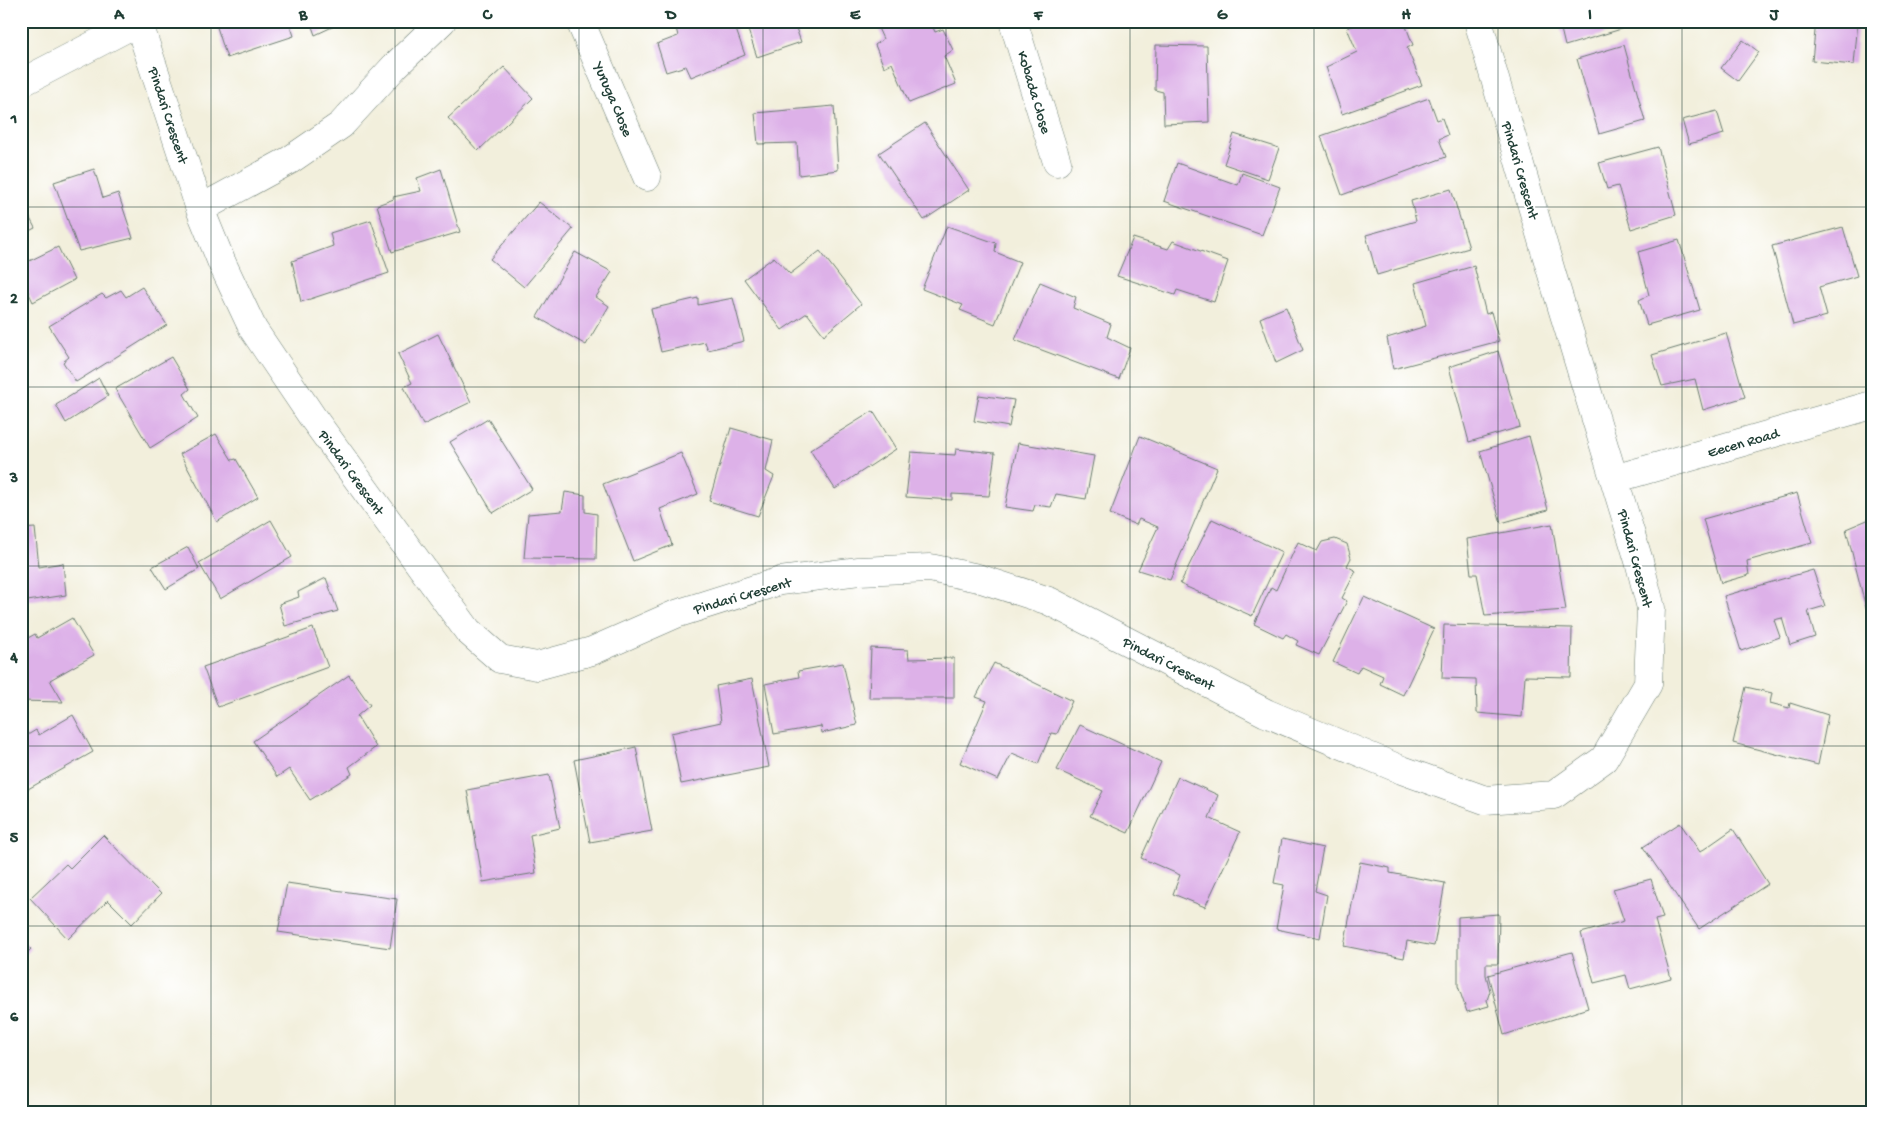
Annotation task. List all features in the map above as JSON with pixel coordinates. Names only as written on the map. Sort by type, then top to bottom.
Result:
[{"type":"street","points":[[200,209],[290,160],[341,125],[395,66],[442,21]]},
{"type":"street","name":"Yuruga Close","points":[[580,21],[647,177]]},
{"type":"street","name":"Kobada Close","points":[[1013,21],[1057,162]]},
{"type":"street","name":"Pindari Crescent","points":[[138,22],[200,209],[222,263],[253,329],[313,418],[468,631],[500,660],[537,666],[592,651],[676,614],[780,581],[859,571],[930,568],[978,578],[1049,601],[1266,713],[1402,770],[1485,800],[1554,795],[1604,759],[1648,684],[1651,608],[1639,561],[1553,278],[1478,21]]},
{"type":"street","points":[[21,83],[138,22]]},
{"type":"street","name":"Eecen Road","points":[[1614,479],[1872,405]]},
{"type":"building","points":[[215,21],[289,21],[294,36],[227,58]]},
{"type":"building","points":[[310,21],[345,21],[315,35]]},
{"type":"building","points":[[689,21],[733,21],[745,55],[691,77],[686,66],[666,72],[657,44],[678,36],[676,28],[690,24]]},
{"type":"building","points":[[745,21],[813,21],[796,28],[801,42],[757,57]]},
{"type":"building","points":[[894,21],[930,21],[935,32],[943,29],[953,50],[944,56],[956,84],[909,103],[892,63],[884,67],[875,45],[883,39],[878,28]]},
{"type":"building","points":[[1365,21],[1404,21],[1413,45],[1407,48],[1422,85],[1342,114],[1326,67],[1357,52],[1347,28]]},
{"type":"building","points":[[1559,21],[1626,21],[1628,27],[1565,46]]},
{"type":"building","points":[[1816,21],[1858,21],[1854,65],[1812,61]]},
{"type":"building","points":[[1743,40],[1759,52],[1738,81],[1721,68]]},
{"type":"building","points":[[1156,45],[1207,46],[1209,122],[1164,124],[1163,92],[1155,90]]},
{"type":"building","points":[[1624,45],[1645,121],[1599,134],[1577,59]]},
{"type":"building","points":[[504,67],[533,98],[478,151],[448,118]]},
{"type":"building","points":[[1429,98],[1437,120],[1442,118],[1448,135],[1439,139],[1446,157],[1342,195],[1321,136]]},
{"type":"building","points":[[834,106],[838,170],[799,175],[797,143],[758,144],[755,113]]},
{"type":"building","points":[[1717,111],[1724,134],[1689,144],[1682,120]]},
{"type":"building","points":[[925,123],[969,190],[924,220],[879,153]]},
{"type":"building","points":[[1234,134],[1279,148],[1268,179],[1224,164]]},
{"type":"building","points":[[1658,147],[1676,215],[1631,229],[1618,186],[1607,189],[1599,163]]},
{"type":"building","points":[[1177,163],[1238,185],[1242,173],[1280,187],[1262,235],[1164,201]]},
{"type":"building","points":[[94,169],[103,198],[118,193],[133,238],[79,251],[54,182]]},
{"type":"building","points":[[441,169],[460,232],[392,252],[377,205],[394,199],[393,197],[421,191],[417,178]]},
{"type":"building","points":[[1451,189],[1469,248],[1377,275],[1366,235],[1416,221],[1411,201]]},
{"type":"building","points":[[21,201],[35,228],[21,235]]},
{"type":"building","points":[[539,202],[573,229],[524,287],[490,259]]},
{"type":"building","points":[[371,220],[389,273],[301,302],[292,261],[333,246],[330,233]]},
{"type":"building","points":[[947,226],[996,243],[995,252],[1020,262],[995,324],[960,310],[963,305],[922,289]]},
{"type":"building","points":[[1843,227],[1857,276],[1819,287],[1827,316],[1793,325],[1772,246]]},
{"type":"building","points":[[1133,238],[1168,249],[1173,241],[1228,261],[1214,302],[1177,290],[1175,295],[1117,276]]},
{"type":"building","points":[[1679,240],[1700,310],[1647,325],[1639,300],[1649,295],[1638,252]]},
{"type":"building","points":[[58,247],[74,280],[33,302],[21,277],[21,265]]},
{"type":"building","points":[[820,251],[861,304],[824,335],[807,313],[782,330],[744,279],[774,257],[790,274]]},
{"type":"building","points":[[575,252],[612,272],[596,297],[609,306],[586,345],[537,317]]},
{"type":"building","points":[[1474,266],[1486,314],[1491,312],[1499,341],[1393,369],[1387,338],[1426,326],[1415,283]]},
{"type":"building","points":[[1040,282],[1076,297],[1073,308],[1111,324],[1107,337],[1130,348],[1119,379],[1015,340]]},
{"type":"building","points":[[142,287],[167,325],[76,382],[63,362],[69,357],[49,326],[102,294],[106,298],[121,290],[126,297]]},
{"type":"building","points":[[698,298],[698,305],[733,298],[744,341],[708,350],[705,342],[661,352],[651,309]]},
{"type":"building","points":[[1286,307],[1303,350],[1276,363],[1260,318]]},
{"type":"building","points":[[1726,333],[1745,397],[1703,410],[1695,379],[1662,386],[1652,355]]},
{"type":"building","points":[[438,334],[471,402],[423,425],[404,387],[412,383],[398,354]]},
{"type":"building","points":[[1498,351],[1520,427],[1469,442],[1449,367]]},
{"type":"building","points":[[171,357],[190,389],[184,394],[198,418],[150,448],[115,389]]},
{"type":"building","points":[[99,378],[108,396],[66,423],[56,405]]},
{"type":"building","points":[[979,395],[1014,400],[1009,427],[974,421]]},
{"type":"building","points":[[873,411],[896,449],[835,489],[810,450]]},
{"type":"building","points":[[488,419],[532,489],[493,513],[450,442]]},
{"type":"building","points":[[731,428],[773,440],[766,471],[774,476],[758,516],[709,501]]},
{"type":"building","points":[[216,434],[232,460],[236,459],[258,497],[217,522],[180,454]]},
{"type":"building","points":[[1140,436],[1217,468],[1170,580],[1138,570],[1158,527],[1139,519],[1136,525],[1110,514]]},
{"type":"building","points":[[1529,436],[1548,510],[1501,523],[1480,451]]},
{"type":"building","points":[[1018,443],[1094,456],[1086,499],[1056,494],[1051,507],[1035,505],[1033,511],[1005,507]]},
{"type":"building","points":[[956,449],[995,453],[989,496],[952,494],[952,500],[906,497],[911,452],[955,455]]},
{"type":"building","points":[[681,453],[698,494],[660,509],[672,545],[633,561],[603,484]]},
{"type":"building","points":[[565,492],[585,495],[585,512],[597,514],[596,559],[524,558],[528,514],[562,511]]},
{"type":"building","points":[[1797,493],[1812,543],[1747,561],[1749,575],[1721,583],[1703,519]]},
{"type":"building","points":[[1872,518],[1872,607],[1866,608],[1846,529]]},
{"type":"building","points":[[1212,519],[1282,552],[1252,616],[1180,584]]},
{"type":"building","points":[[271,520],[292,557],[220,599],[199,563]]},
{"type":"building","points":[[1552,524],[1566,610],[1485,616],[1477,574],[1471,574],[1467,539]]},
{"type":"building","points":[[35,528],[39,567],[63,563],[66,595],[21,602],[21,529]]},
{"type":"building","points":[[1335,539],[1347,544],[1351,558],[1347,566],[1356,571],[1342,598],[1347,601],[1319,655],[1296,645],[1298,641],[1286,634],[1283,638],[1254,624],[1271,587],[1276,590],[1298,542],[1317,551],[1322,542]]},
{"type":"building","points":[[188,547],[199,569],[166,589],[152,567]]},
{"type":"building","points":[[1813,570],[1825,606],[1808,611],[1815,637],[1790,645],[1782,618],[1774,620],[1780,637],[1741,651],[1724,596]]},
{"type":"building","points":[[326,578],[338,611],[285,626],[279,604],[299,597],[298,592]]},
{"type":"building","points":[[1364,597],[1434,629],[1403,695],[1380,684],[1383,676],[1361,666],[1357,673],[1333,662]]},
{"type":"building","points":[[72,618],[94,655],[50,680],[63,702],[21,701],[21,642],[35,634],[37,638]]},
{"type":"building","points":[[1444,625],[1572,628],[1571,677],[1525,676],[1522,717],[1477,713],[1476,679],[1442,678]]},
{"type":"building","points":[[313,628],[328,667],[218,707],[203,667]]},
{"type":"building","points":[[871,648],[908,650],[909,659],[954,658],[954,698],[869,698]]},
{"type":"building","points":[[843,663],[857,725],[822,733],[821,726],[774,734],[765,684],[799,677],[798,671]]},
{"type":"building","points":[[994,663],[1072,701],[1057,734],[1051,733],[1038,764],[1012,753],[998,780],[960,763],[987,701],[976,697]]},
{"type":"building","points":[[349,675],[370,705],[357,716],[376,747],[349,767],[352,774],[310,800],[289,769],[277,777],[253,741]]},
{"type":"building","points":[[752,679],[769,767],[681,784],[671,733],[721,722],[716,686]]},
{"type":"building","points":[[1746,687],[1772,693],[1770,703],[1789,708],[1790,703],[1828,715],[1818,765],[1733,743]]},
{"type":"building","points":[[73,715],[93,752],[21,793],[21,739],[36,730],[39,735]]},
{"type":"building","points":[[1080,725],[1161,762],[1128,833],[1090,816],[1103,791],[1057,770]]},
{"type":"building","points":[[636,747],[652,831],[590,842],[574,760]]},
{"type":"building","points":[[549,775],[560,828],[530,835],[536,873],[483,882],[467,790]]},
{"type":"building","points":[[1178,777],[1218,795],[1209,818],[1240,832],[1205,907],[1173,894],[1180,875],[1141,858]]},
{"type":"building","points":[[1680,823],[1700,852],[1733,829],[1768,884],[1699,929],[1643,847]]},
{"type":"building","points":[[103,835],[161,894],[132,924],[108,900],[68,939],[30,898],[66,864],[70,868]]},
{"type":"building","points":[[1282,839],[1323,848],[1315,891],[1327,895],[1320,938],[1276,929],[1284,885],[1274,883]]},
{"type":"building","points":[[1360,862],[1390,868],[1390,873],[1445,883],[1434,946],[1407,941],[1404,958],[1344,946]]},
{"type":"building","points":[[1651,879],[1663,918],[1655,920],[1671,978],[1630,989],[1626,975],[1594,983],[1581,933],[1624,921],[1613,889]]},
{"type":"building","points":[[287,883],[397,899],[390,948],[278,932]]},
{"type":"building","points":[[1499,914],[1498,964],[1486,964],[1486,975],[1490,991],[1487,1000],[1489,1006],[1467,1012],[1458,986],[1458,917]]},
{"type":"building","points":[[21,940],[31,949],[21,959]]},
{"type":"building","points":[[1572,952],[1588,1008],[1504,1035],[1488,975]]}]
